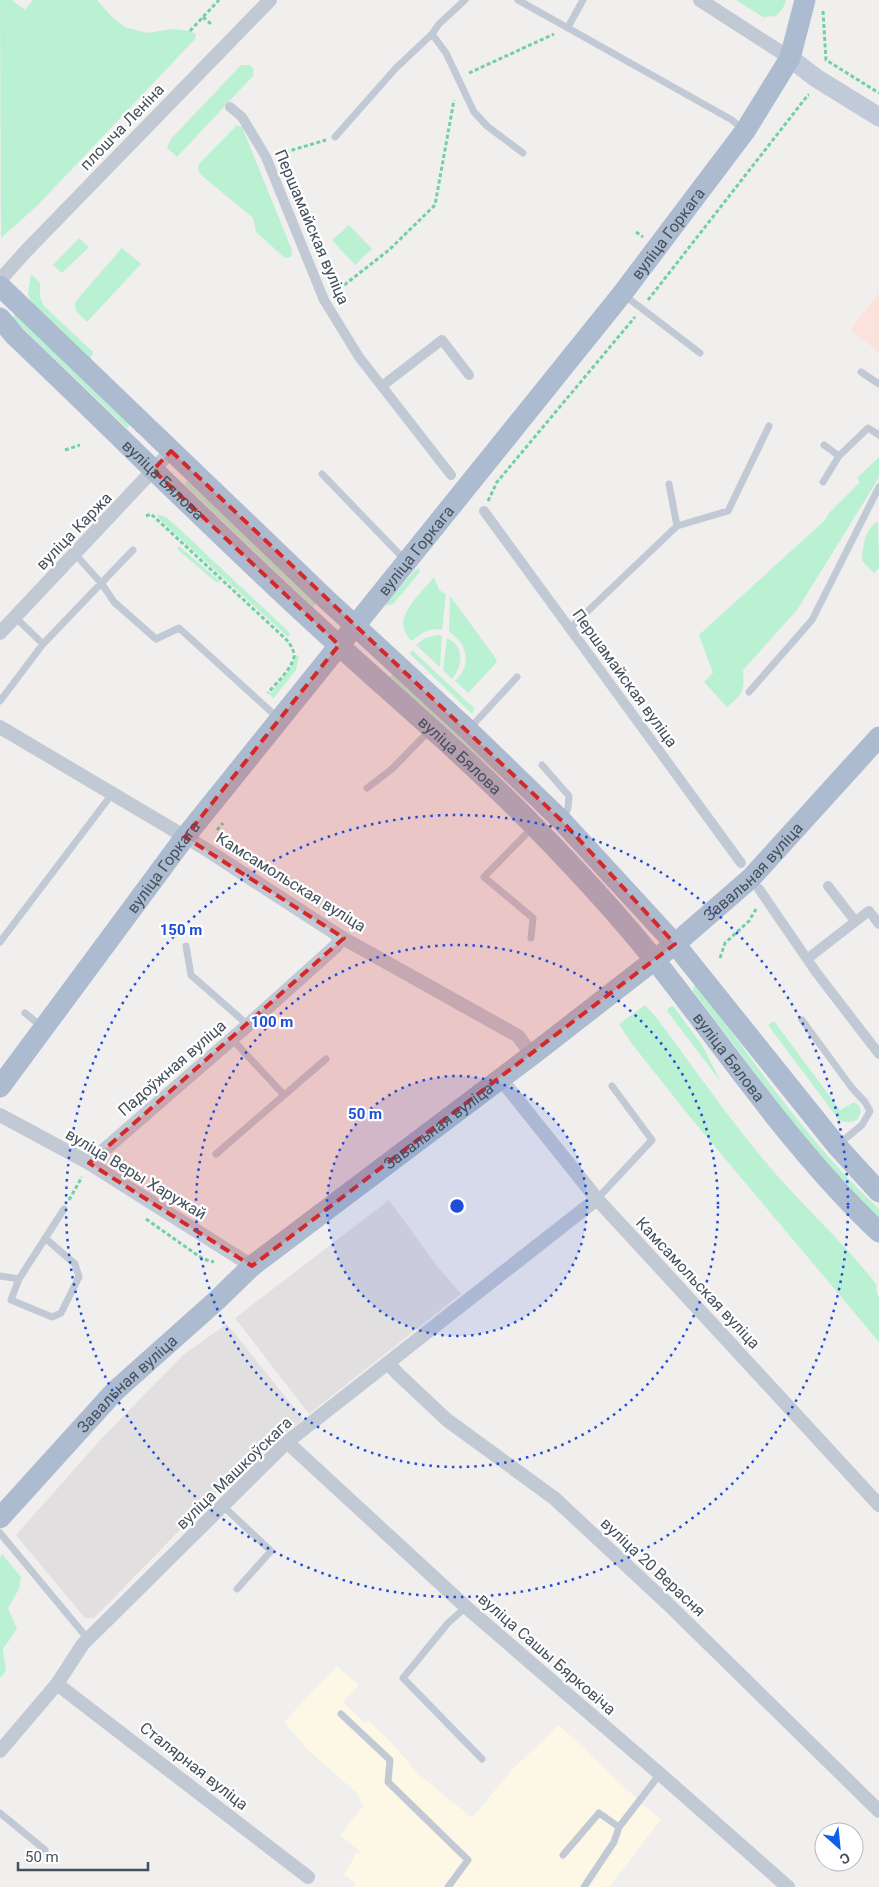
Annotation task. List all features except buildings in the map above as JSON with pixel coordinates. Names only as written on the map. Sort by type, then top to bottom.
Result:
[{"type":"main road","name":"вуліца Горкага","points":[[0,1087],[185,837],[622,294],[744,131],[790,58],[814,1]]},
{"type":"main road","points":[[790,58],[816,78],[879,117]]},
{"type":"main road","name":"вуліца Бялова","points":[[0,286],[171,451],[562,821],[675,944],[836,1146],[879,1192]]},
{"type":"main road","name":"вуліца Бялова","points":[[0,318],[15,336],[153,470],[339,645],[432,728],[534,826],[631,931],[776,1118],[858,1212],[879,1232]]},
{"type":"main road","name":"Завальная вуліца","points":[[0,1518],[115,1391],[217,1300],[252,1266],[655,961],[751,878],[879,738]]},
{"type":"street","name":"плошча Леніна","points":[[0,280],[270,0]]},
{"type":"street","points":[[700,0],[790,58]]},
{"type":"street","name":"Першамайская вуліца","points":[[230,107],[242,117],[266,157],[324,300],[358,356],[451,475]]},
{"type":"street","points":[[382,386],[442,340],[469,375]]},
{"type":"street","name":"вуліца Каржа","points":[[0,633],[171,451]]},
{"type":"street","name":"Першамайская вуліца","points":[[484,510],[741,864]]},
{"type":"street","name":"Камсамольская вуліца","points":[[0,728],[185,837],[341,937],[518,1036],[532,1055]]},
{"type":"street","points":[[828,886],[855,921]]},
{"type":"street","points":[[762,892],[807,959],[879,1054]]},
{"type":"street","points":[[807,959],[869,911],[879,924]]},
{"type":"street","name":"Падоўжная вуліца","points":[[89,1163],[248,1025],[336,946],[341,937]]},
{"type":"street","name":"Камсамольская вуліца","points":[[500,1078],[597,1199],[879,1505]]},
{"type":"street","name":"вуліца Веры Харужай","points":[[0,1115],[89,1163],[252,1266]]},
{"type":"street","name":"вуліца Машкоўскага","points":[[0,1751],[57,1684],[88,1639],[288,1442],[597,1199]]},
{"type":"street","name":"вуліца 20 Верасня","points":[[389,1364],[447,1420],[554,1498],[668,1604],[879,1810]]},
{"type":"street","name":"вуліца Сашы Бярковіча","points":[[288,1442],[466,1607],[788,1887]]},
{"type":"street","name":"Сталярная вуліца","points":[[57,1684],[308,1882]]},
{"type":"lane","points":[[335,137],[396,68],[465,0]]},
{"type":"lane","points":[[518,0],[732,120],[744,131]]},
{"type":"lane","points":[[568,27],[583,0]]},
{"type":"lane","points":[[432,34],[446,53],[474,112],[487,126],[523,153]]},
{"type":"lane","points":[[622,294],[700,353]]},
{"type":"lane","points":[[860,372],[879,384]]},
{"type":"lane","points":[[570,628],[677,526],[728,511],[769,426]]},
{"type":"lane","points":[[824,482],[839,456],[868,428],[879,435]]},
{"type":"lane","points":[[824,445],[839,456]]},
{"type":"lane","points":[[322,474],[406,561]]},
{"type":"lane","points":[[669,484],[677,526]]},
{"type":"lane","points":[[749,692],[812,620],[879,487]]},
{"type":"lane","points":[[0,701],[43,644],[102,584],[132,550]]},
{"type":"lane","points":[[76,554],[102,584],[114,602],[156,639],[179,628],[280,720]]},
{"type":"lane","points":[[15,617],[43,644]]},
{"type":"lane","points":[[468,730],[517,677]]},
{"type":"lane","points":[[367,788],[392,769],[432,728]]},
{"type":"lane","points":[[542,765],[569,796],[568,808],[562,821]]},
{"type":"lane","points":[[0,942],[112,794]]},
{"type":"lane","points":[[531,938],[533,918],[484,877],[534,826]]},
{"type":"lane","points":[[186,946],[191,975],[248,1025]]},
{"type":"lane","points":[[24,1013],[44,1028]]},
{"type":"lane","points":[[802,1020],[870,1111],[862,1125],[836,1146]]},
{"type":"lane","points":[[232,1039],[284,1095]]},
{"type":"lane","points":[[216,1154],[326,1059]]},
{"type":"lane","points":[[597,1199],[652,1140],[612,1086]]},
{"type":"lane","points":[[45,1238],[75,1264],[78,1277],[61,1313],[52,1317],[11,1300],[19,1278],[45,1238],[64,1209]]},
{"type":"lane","points":[[0,1276],[19,1278]]},
{"type":"lane","points":[[223,1506],[271,1551],[237,1589]]},
{"type":"lane","points":[[0,1533],[88,1639]]},
{"type":"lane","points":[[466,1607],[448,1623],[403,1678],[482,1759]]},
{"type":"lane","points":[[341,1714],[390,1760],[388,1782],[468,1860],[448,1887]]},
{"type":"lane","points":[[584,1887],[614,1842],[619,1827],[660,1774]]},
{"type":"lane","points":[[0,1813],[45,1850]]},
{"type":"lane","points":[[563,1854],[599,1813],[619,1827]]},
{"type":"path","points":[[190,30],[219,0]]},
{"type":"path","points":[[814,1],[826,60],[879,93]]},
{"type":"path","points":[[203,17],[211,24]]},
{"type":"path","points":[[324,300],[389,250],[435,205],[458,78],[568,27]]},
{"type":"path","points":[[266,157],[335,137]]},
{"type":"path","points":[[65,450],[80,445]]},
{"type":"path","points":[[146,516],[151,514],[294,652],[294,658],[268,694],[264,706]]},
{"type":"path","points":[[218,830],[224,823]]},
{"type":"path","points":[[720,958],[725,944],[749,921],[762,892]]},
{"type":"path","points":[[64,1209],[89,1163]]},
{"type":"highlighted area","points":[[171,451],[562,821],[675,944],[252,1266],[89,1163],[344,938],[185,837],[339,645],[153,470]]},
{"type":"shaded area","points":[[879,293],[879,352],[850,330]]},
{"type":"shaded area","points":[[389,1200],[437,1266],[461,1294],[309,1414],[235,1318]]},
{"type":"shaded area","points":[[227,1324],[303,1419],[249,1463],[213,1496],[94,1618],[85,1618],[16,1535],[103,1437],[183,1355]]},
{"type":"shaded area","points":[[337,1666],[359,1685],[343,1702],[365,1723],[368,1720],[391,1742],[418,1774],[472,1818],[511,1771],[559,1725],[640,1802],[661,1819],[609,1887],[353,1887],[356,1883],[344,1875],[357,1852],[363,1854],[340,1835],[363,1806],[357,1793],[309,1751],[284,1722]]},
{"type":"green space","points":[[0,0],[12,0],[25,10],[33,0],[97,0],[112,17],[125,27],[147,33],[172,29],[190,31],[196,34],[195,39],[37,206],[1,238]]},
{"type":"green space","points":[[736,0],[786,0],[783,8],[776,16],[763,17]]},
{"type":"green space","points":[[241,65],[249,65],[253,68],[253,76],[177,157],[167,148],[171,139]]},
{"type":"green space","points":[[237,125],[242,127],[292,250],[291,257],[285,258],[256,232],[253,218],[200,174],[199,164]]},
{"type":"green space","points":[[349,225],[372,249],[355,265],[332,240]]},
{"type":"green space","points":[[79,238],[89,247],[62,273],[53,265]]},
{"type":"green space","points":[[122,248],[141,264],[87,322],[76,311],[75,302]]},
{"type":"green space","points":[[31,274],[40,283],[40,297],[44,306],[93,352],[89,363],[32,304],[28,294]]},
{"type":"green space","points":[[15,314],[130,425],[127,428],[12,318]]},
{"type":"green space","points":[[879,457],[879,476],[877,481],[797,610],[743,670],[744,683],[742,692],[727,707],[704,682],[713,673],[699,635],[825,520],[829,513],[860,482],[857,478]]},
{"type":"green space","points":[[188,480],[317,603],[313,607],[184,484]]},
{"type":"green space","points":[[157,514],[166,517],[173,523],[289,632],[288,637],[159,519]]},
{"type":"green space","points":[[878,521],[879,568],[874,573],[862,561],[862,555],[867,534]]},
{"type":"green space","points":[[179,546],[220,581],[217,583],[177,549]]},
{"type":"green space","points":[[419,568],[420,572],[393,604],[386,606],[387,602],[415,570]]},
{"type":"green space","points":[[434,577],[439,590],[446,594],[442,630],[426,631],[412,641],[405,633],[403,625],[405,616],[409,608]]},
{"type":"green space","points":[[450,596],[497,662],[468,693],[455,681],[464,668],[466,655],[460,642],[449,632]]},
{"type":"green space","points":[[437,635],[442,636],[440,667],[416,645],[425,638]]},
{"type":"green space","points":[[447,638],[457,646],[460,657],[456,674],[452,679],[443,670]]},
{"type":"green space","points":[[412,650],[474,708],[473,713],[410,654]]},
{"type":"green space","points":[[296,655],[299,656],[296,670],[273,699],[270,694],[290,669]]},
{"type":"green space","points":[[394,673],[541,813],[390,677]]},
{"type":"green space","points":[[694,986],[698,986],[784,1102],[829,1158],[879,1209],[879,1219],[809,1144],[693,991]]},
{"type":"green space","points":[[645,1005],[765,1162],[877,1285],[876,1291],[879,1298],[879,1342],[690,1117],[632,1044],[619,1024]]},
{"type":"green space","points":[[673,1006],[702,1045],[721,1082],[667,1011],[668,1008]]},
{"type":"green space","points":[[774,1021],[840,1110],[854,1102],[859,1106],[861,1112],[858,1119],[848,1122],[839,1120],[768,1025]]},
{"type":"green space","points":[[2,1554],[21,1577],[19,1589],[8,1608],[17,1629],[3,1649],[6,1671],[0,1678],[0,1558]]}]
